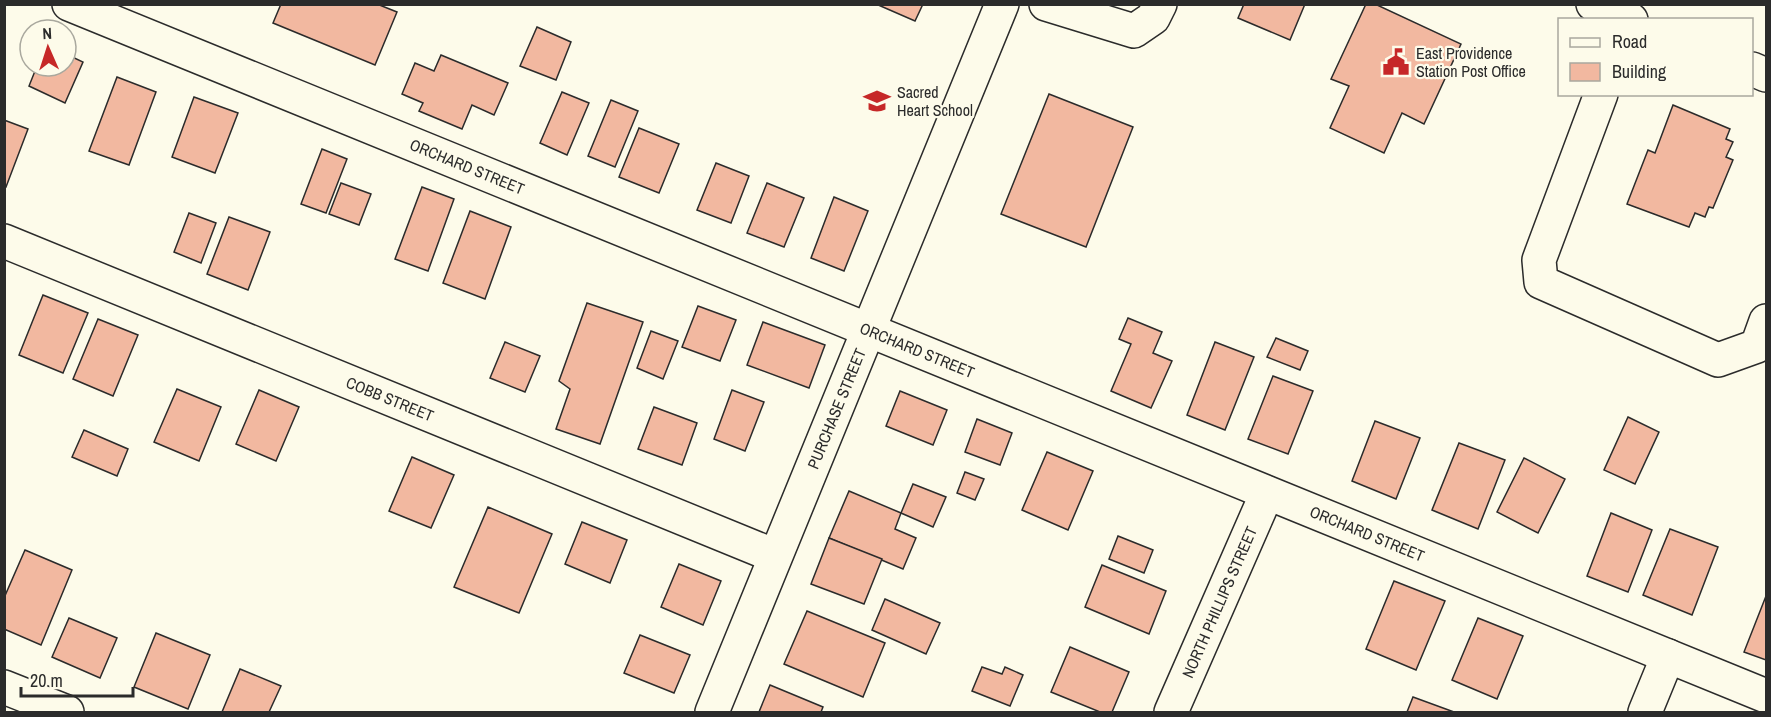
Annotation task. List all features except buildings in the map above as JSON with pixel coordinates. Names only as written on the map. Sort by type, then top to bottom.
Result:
[{"type":"street","name":"ORCHARD STREET","points":[[69,4],[1767,696]]},
{"type":"street","name":"PURCHASE STREET","points":[[712,712],[1002,4]]},
{"type":"street","points":[[1046,4],[1134,31],[1153,18],[1160,4]]},
{"type":"street","points":[[1593,4],[1628,18]]},
{"type":"street","points":[[1753,69],[1767,75]]},
{"type":"street","points":[[1600,96],[1539,260],[1541,282],[1718,360],[1756,346],[1767,321]]},
{"type":"street","name":"COBB STREET","points":[[4,241],[775,556]]},
{"type":"street","name":"NORTH PHILLIPS STREET","points":[[1171,712],[1268,493]]},
{"type":"street","points":[[1645,712],[1668,656]]},
{"type":"street","points":[[4,687],[67,712]]},
{"type":"place","name":"East Providence Station Post Office","points":[[1396,62]]},
{"type":"place","name":"Sacred Heart School","points":[[877,101]]}]
